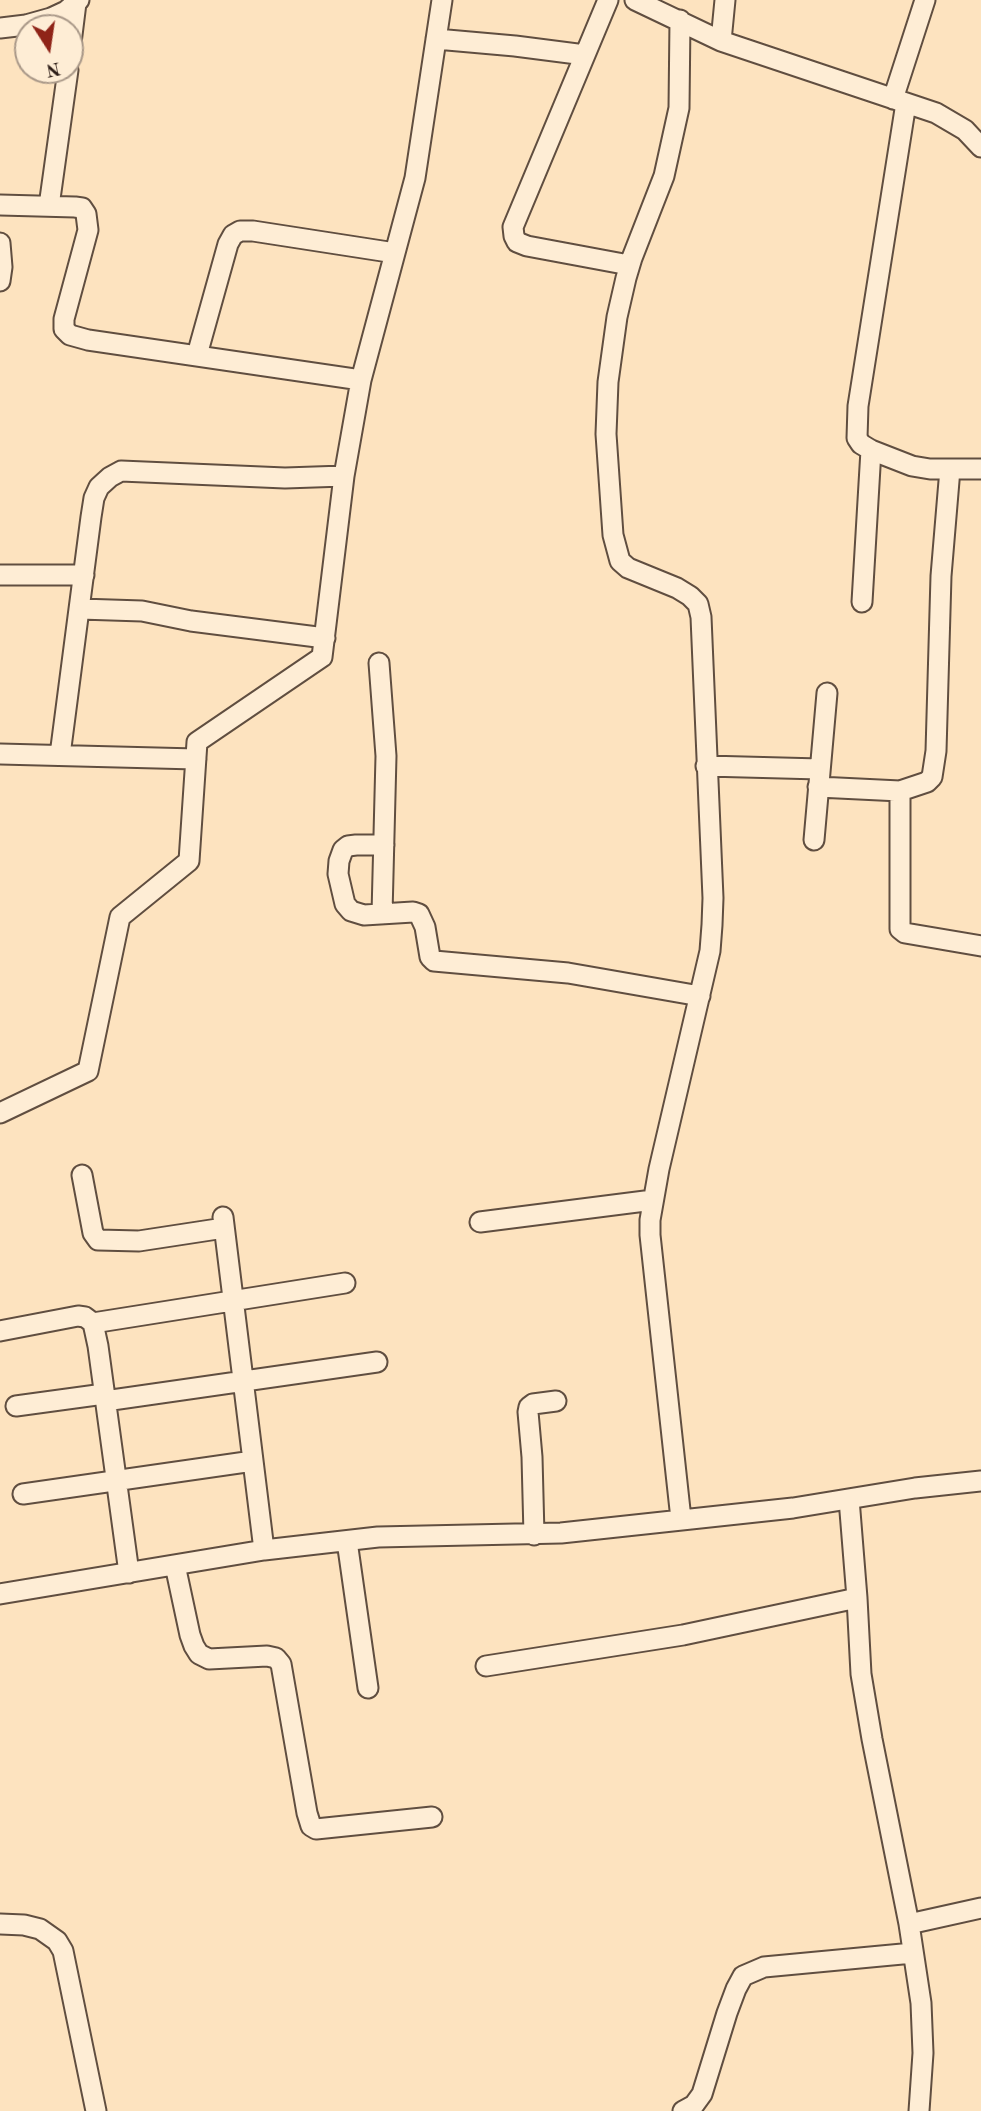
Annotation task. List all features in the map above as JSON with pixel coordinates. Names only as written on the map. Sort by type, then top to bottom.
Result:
[{"type":"street","points":[[0,1114],[88,1071],[120,918],[189,861],[197,741],[322,657],[344,476],[360,380],[415,178],[442,0]]},
{"type":"street","points":[[608,0],[513,227],[517,242],[527,246],[629,265]]},
{"type":"street","points":[[635,0],[721,41],[936,113],[965,130],[981,147]]},
{"type":"street","points":[[721,41],[725,0]]},
{"type":"street","points":[[925,0],[900,101],[857,415],[857,438],[871,450],[912,466],[981,470]]},
{"type":"street","points":[[0,28],[51,18],[78,2]]},
{"type":"street","points":[[680,20],[679,108],[670,156],[629,265],[617,317],[608,382],[606,434],[613,535],[620,561],[628,568],[677,588],[696,601],[700,609],[712,912],[710,951],[653,1200],[650,1235],[681,1519]]},
{"type":"street","points":[[436,39],[585,55]]},
{"type":"street","points":[[49,206],[66,84]]},
{"type":"street","points":[[0,205],[82,208],[88,219],[88,230],[64,319],[64,328],[70,335],[88,340],[360,380]]},
{"type":"street","points":[[197,355],[228,244],[233,235],[240,231],[395,253]]},
{"type":"street","points":[[0,243],[0,275]]},
{"type":"street","points":[[862,602],[871,450]]},
{"type":"street","points":[[706,766],[819,778],[900,791],[932,778],[935,768],[940,645],[940,576],[950,469]]},
{"type":"street","points":[[60,755],[94,498],[99,487],[121,471],[285,478],[344,476]]},
{"type":"street","points":[[0,575],[84,575]]},
{"type":"street","points":[[80,609],[142,611],[191,621],[325,638]]},
{"type":"street","points":[[379,663],[386,756],[382,914]]},
{"type":"street","points":[[814,840],[827,693]]},
{"type":"street","points":[[0,754],[196,759]]},
{"type":"street","points":[[900,791],[900,929],[905,933],[981,946]]},
{"type":"street","points":[[384,845],[348,846],[341,854],[338,865],[343,900],[348,908],[361,915],[413,912],[419,914],[425,928],[430,957],[438,962],[568,973],[700,996]]},
{"type":"street","points":[[82,1175],[96,1240],[139,1241],[224,1222],[264,1550]]},
{"type":"street","points":[[480,1222],[653,1200]]},
{"type":"street","points":[[93,1323],[345,1283]]},
{"type":"street","points":[[0,1331],[78,1316],[93,1323],[97,1335],[129,1573]]},
{"type":"street","points":[[16,1406],[244,1382],[377,1362]]},
{"type":"street","points":[[534,1535],[528,1412],[533,1404],[556,1401]]},
{"type":"street","points":[[23,1494],[253,1461]]},
{"type":"street","points":[[0,1594],[264,1550],[420,1535],[534,1535],[597,1530],[732,1515],[981,1480]]},
{"type":"street","points":[[849,1499],[858,1598],[861,1675],[909,1924],[923,2029],[919,2111]]},
{"type":"street","points":[[347,1541],[368,1688]]},
{"type":"street","points":[[175,1565],[190,1636],[199,1654],[209,1659],[267,1656],[276,1658],[281,1664],[307,1813],[312,1826],[316,1829],[432,1817]]},
{"type":"street","points":[[486,1666],[683,1635],[858,1598]]},
{"type":"street","points":[[909,1924],[981,1908]]},
{"type":"street","points":[[0,1924],[11,1923],[40,1929],[57,1941],[62,1951],[96,2111]]},
{"type":"street","points":[[683,2111],[694,2105],[702,2094],[727,2012],[743,1976],[764,1967],[913,1953]]}]
